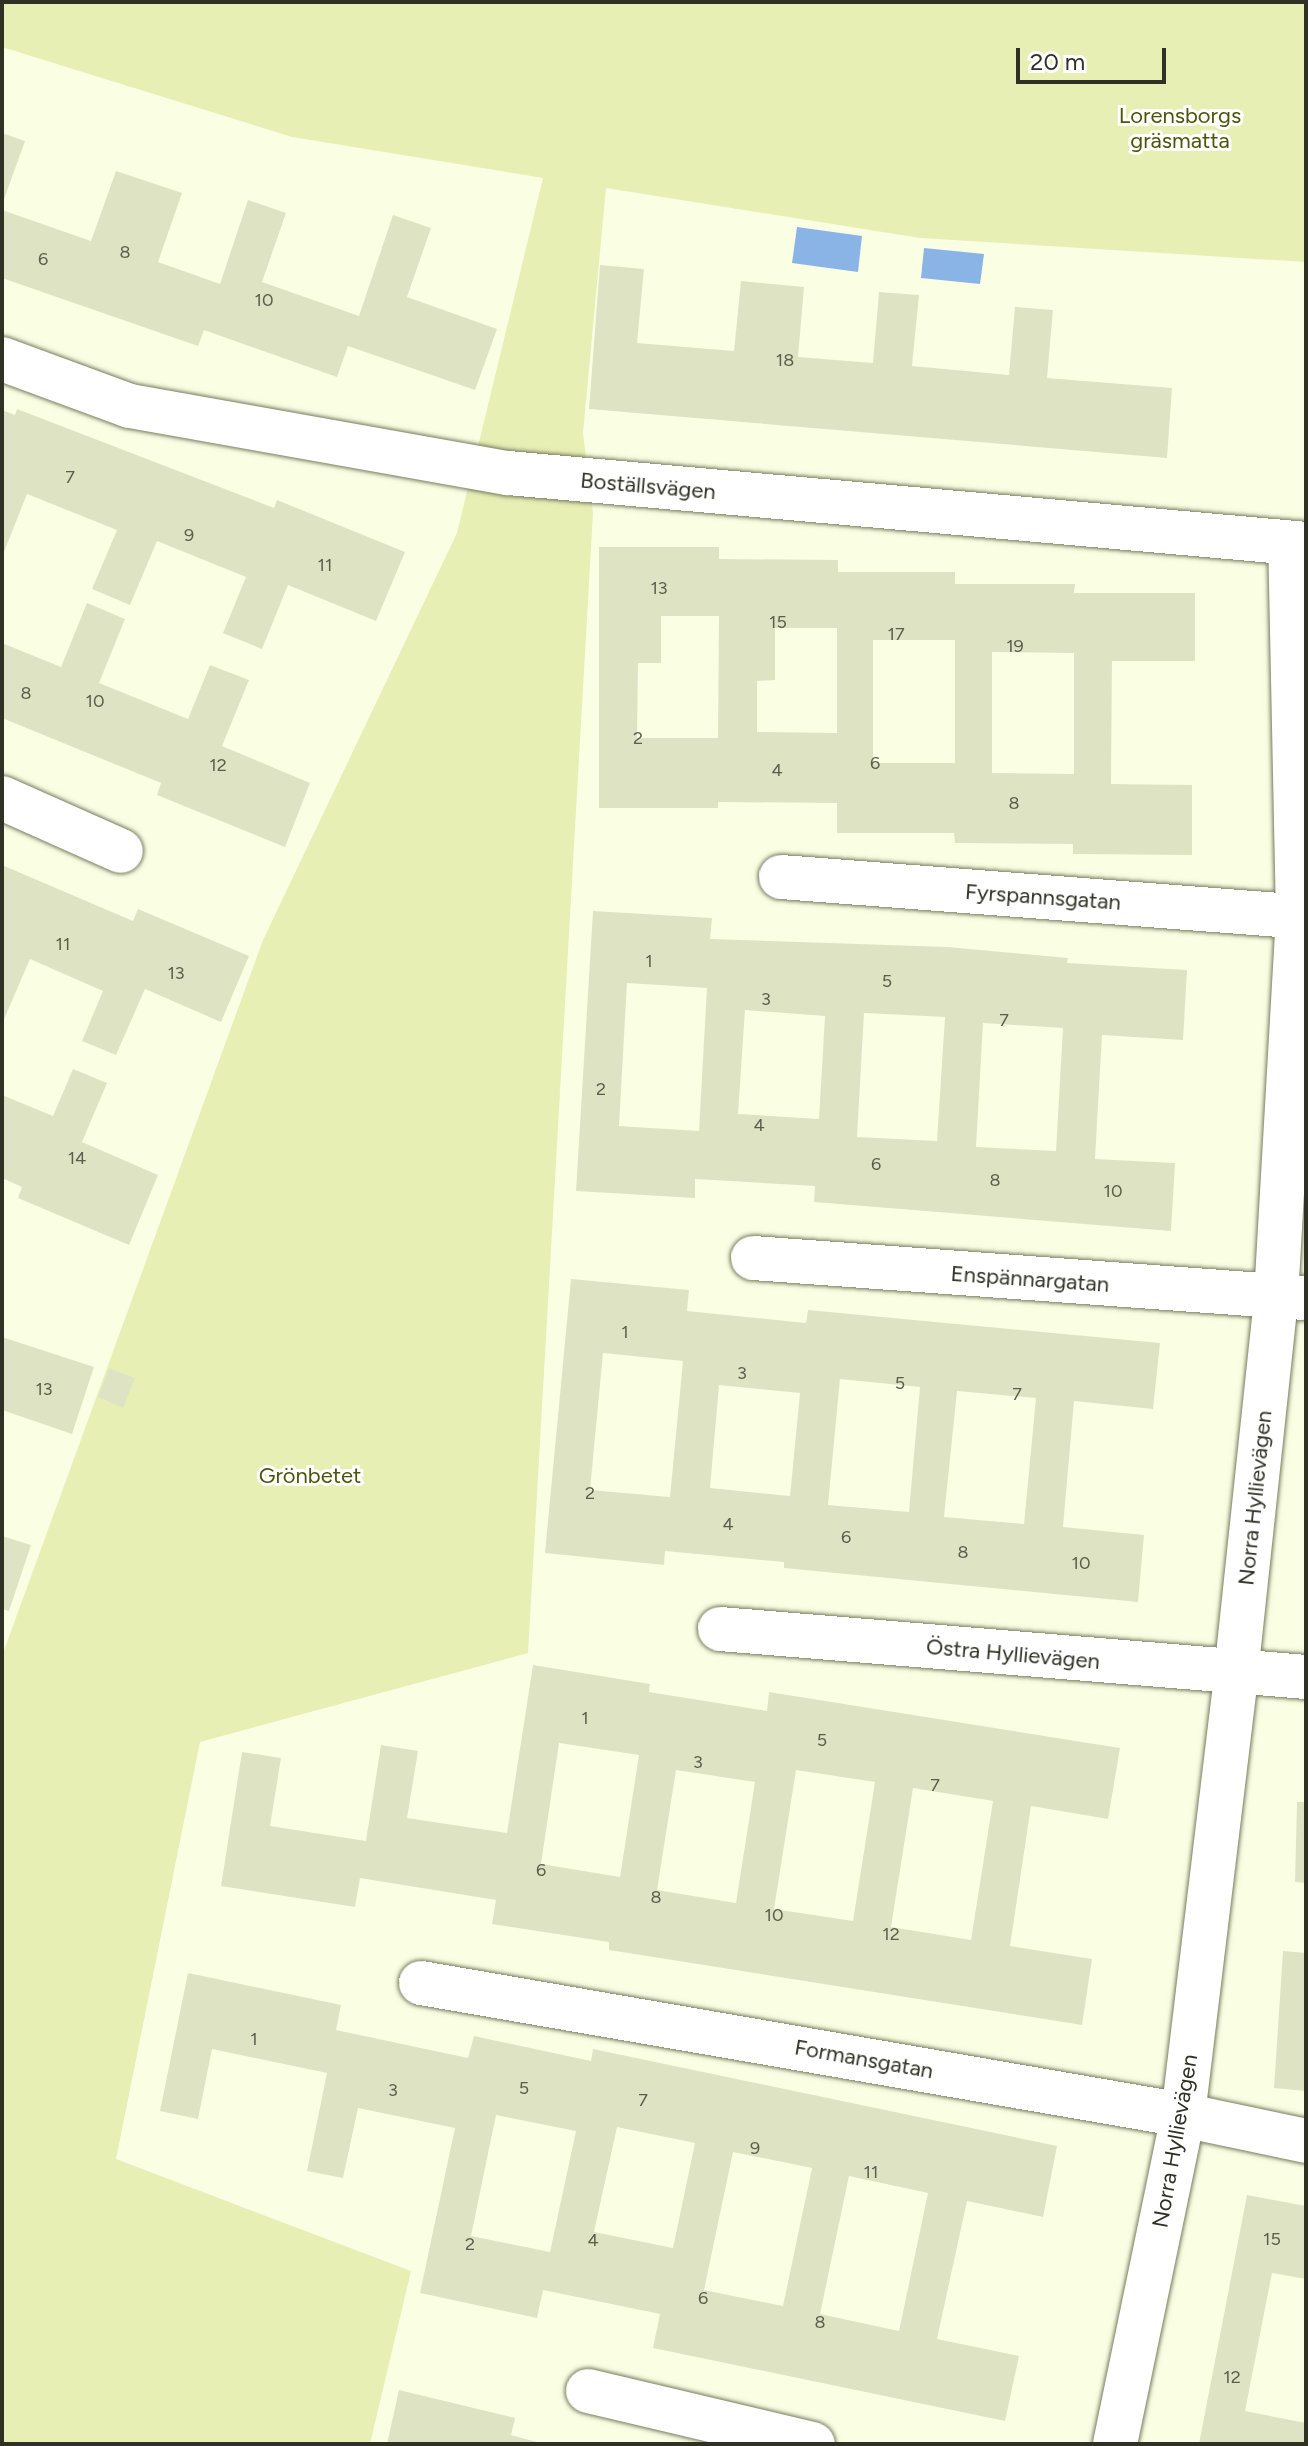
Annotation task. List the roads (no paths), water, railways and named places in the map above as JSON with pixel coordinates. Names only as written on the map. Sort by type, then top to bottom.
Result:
[{"type":"street","name":"Boställsvägen","points":[[2,359],[130,406],[508,473],[1298,543]]},
{"type":"street","name":"Norra Hyllievägen","points":[[1115,2444],[1183,2115],[1236,1674],[1291,1298],[1302,917],[1298,543]]},
{"type":"street","points":[[2,798],[121,851]]},
{"type":"street","name":"Fyrspannsgatan","points":[[781,877],[1302,917]]},
{"type":"street","name":"Enspännargatan","points":[[753,1258],[1291,1298]]},
{"type":"street","name":"Östra Hyllievägen","points":[[720,1629],[1236,1674],[1306,1677]]},
{"type":"street","name":"Formansgatan","points":[[421,1983],[1183,2115],[1306,2141]]},
{"type":"street","points":[[588,2391],[813,2444]]},
{"type":"water","points":[[797,227],[862,236],[858,272],[792,263]]},
{"type":"water","points":[[924,248],[984,254],[980,284],[921,278]]},
{"type":"park label","name":"Lorensborgs gräsmatta","points":[[1180,128]]},
{"type":"park label","name":"Grönbetet","points":[[310,1476]]}]
